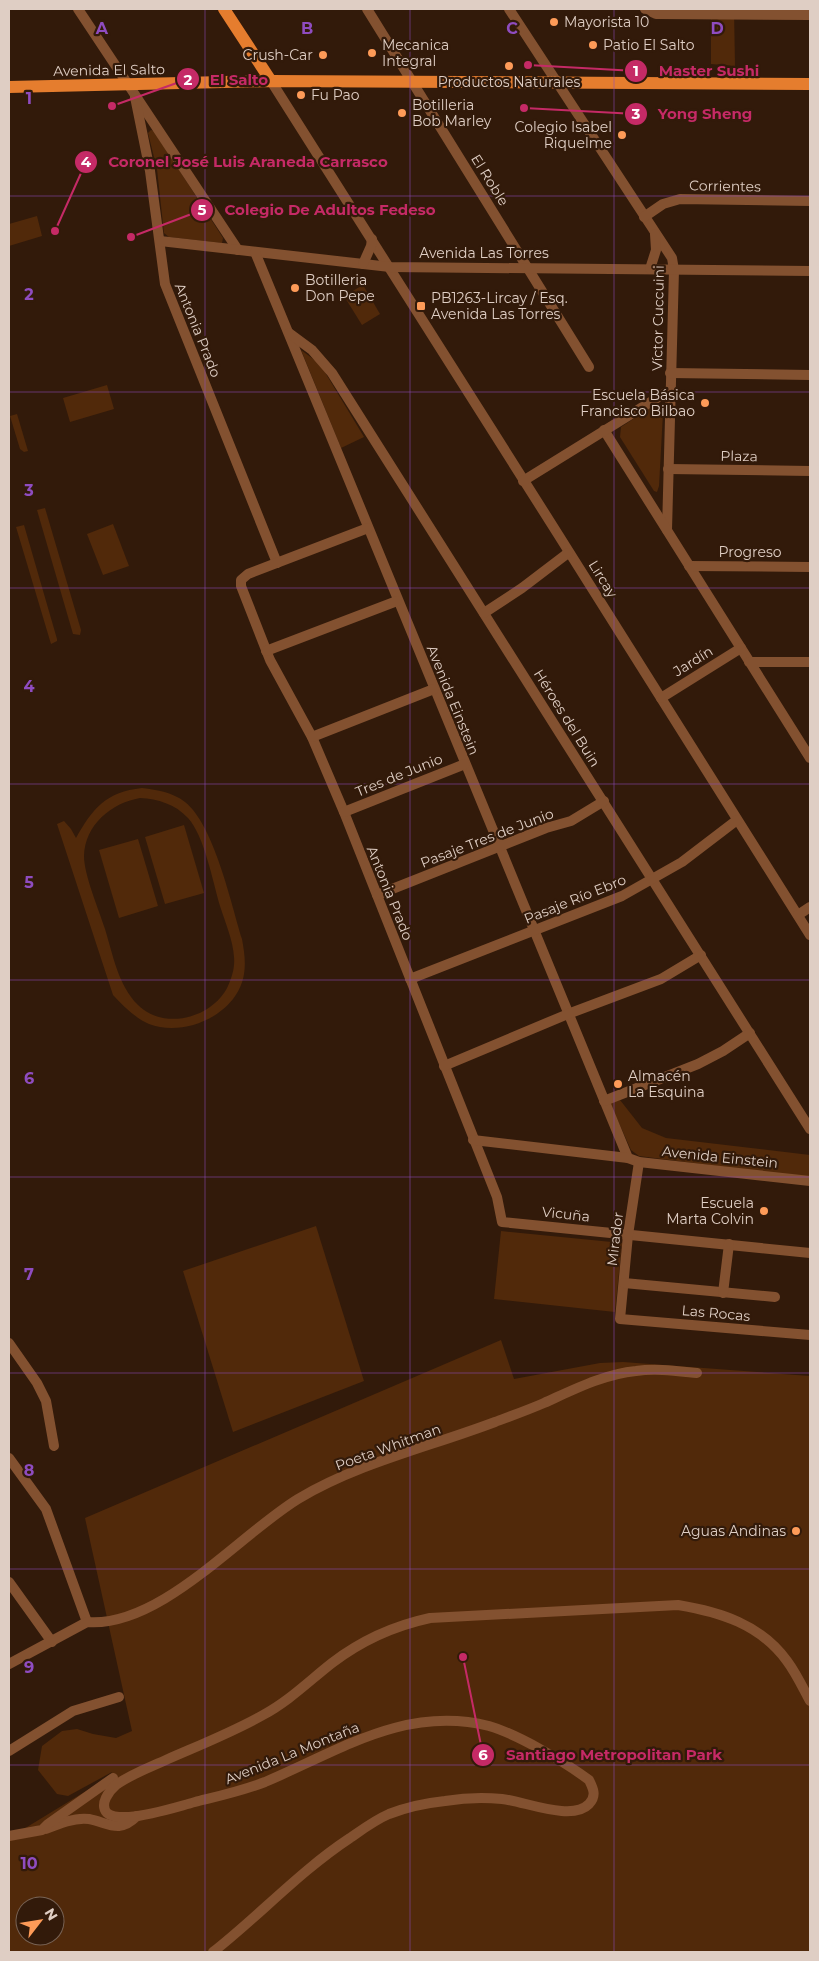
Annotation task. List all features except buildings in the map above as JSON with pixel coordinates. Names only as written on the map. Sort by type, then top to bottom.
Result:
[{"type":"main road","name":"Lircay","points":[[224,9],[271,82]]},
{"type":"main road","name":"Avenida El Salto","points":[[9,87],[271,82],[810,84]]},
{"type":"street","points":[[78,9],[238,250]]},
{"type":"street","name":"El Roble","points":[[367,9],[589,367]]},
{"type":"street","name":"Víctor Cuccuini","points":[[509,9],[644,217],[670,252],[674,270],[667,530]]},
{"type":"street","points":[[646,10],[656,14],[810,15]]},
{"type":"street","name":"Lircay","points":[[271,82],[390,267],[810,935]]},
{"type":"street","name":"Antonia Prado","points":[[135,97],[146,144],[165,284],[277,563],[248,574],[241,580],[241,589],[266,651],[312,736],[344,812],[473,1140],[497,1196],[502,1222]]},
{"type":"street","name":"Corrientes","points":[[644,217],[663,204],[680,199],[810,201]]},
{"type":"street","name":"Víctor Cuccuini","points":[[650,269],[656,250],[655,233]]},
{"type":"street","points":[[363,264],[372,239]]},
{"type":"street","name":"Avenida Las Torres","points":[[160,241],[390,267],[810,271]]},
{"type":"street","name":"Avenida Einstein","points":[[255,252],[628,1158]]},
{"type":"street","name":"Héroes del Buin","points":[[288,332],[312,350],[332,373],[810,1129]]},
{"type":"street","points":[[670,374],[810,376]]},
{"type":"street","points":[[523,481],[670,390]]},
{"type":"street","points":[[604,430],[810,758]]},
{"type":"street","name":"Plaza","points":[[668,469],[810,471]]},
{"type":"street","points":[[277,563],[368,528]]},
{"type":"street","points":[[484,613],[522,588],[568,552]]},
{"type":"street","name":"Progreso","points":[[689,566],[810,567]]},
{"type":"street","points":[[266,651],[398,601]]},
{"type":"street","name":"Jardín","points":[[661,698],[741,648]]},
{"type":"street","points":[[750,662],[810,662]]},
{"type":"street","points":[[312,736],[434,689]]},
{"type":"street","name":"Tres de Junio","points":[[344,812],[465,764]]},
{"type":"street","name":"Pasaje Tres de Junio","points":[[376,895],[546,828],[567,823],[604,801]]},
{"type":"street","name":"Pasaje Río Ebro","points":[[410,979],[622,896],[694,854],[737,820]]},
{"type":"street","points":[[798,915],[810,907]]},
{"type":"street","points":[[444,1066],[568,1014],[661,979],[701,954]]},
{"type":"street","points":[[604,1101],[704,1060],[750,1033]]},
{"type":"street","name":"Avenida Einstein","points":[[473,1140],[628,1158],[639,1162],[810,1180]]},
{"type":"street","name":"Mirador","points":[[620,1319],[628,1235],[639,1162]]},
{"type":"street","name":"Vicuña","points":[[502,1222],[810,1253]]},
{"type":"street","points":[[723,1292],[729,1244]]},
{"type":"street","points":[[624,1283],[775,1298]]},
{"type":"street","name":"Las Rocas","points":[[620,1319],[810,1335]]},
{"type":"street","points":[[9,1343],[37,1383],[46,1401],[54,1446]]},
{"type":"street","name":"Poeta Whitman","points":[[9,1664],[86,1622],[98,1623],[122,1618],[143,1610],[169,1596],[298,1499],[364,1468],[470,1432],[578,1388],[612,1377],[636,1371],[660,1370],[696,1373]]},
{"type":"street","points":[[9,1458],[46,1509],[86,1622]]},
{"type":"street","points":[[9,1582],[52,1642]]},
{"type":"street","name":"Avenida La Montaña","points":[[213,1952],[240,1931],[310,1867],[374,1822],[389,1814],[423,1804],[466,1798],[502,1799],[558,1810],[575,1811],[582,1810],[592,1802],[594,1795],[589,1780],[504,1731],[466,1722],[429,1721],[393,1727],[240,1792],[137,1816],[116,1817],[107,1813],[104,1808],[105,1800],[115,1786],[148,1768],[263,1715],[291,1698],[356,1646],[395,1627],[430,1618],[628,1606],[678,1605],[708,1610],[727,1616],[752,1628],[775,1648],[787,1660],[810,1701]]},
{"type":"street","points":[[9,1751],[72,1711],[119,1697]]},
{"type":"street","points":[[45,1827],[113,1778]]},
{"type":"street","points":[[9,1836],[65,1822],[88,1819],[111,1826],[126,1825],[137,1816]]},
{"type":"shaded area","points":[[711,9],[734,9],[735,66],[711,64]]},
{"type":"shaded area","points":[[151,130],[154,131],[223,238],[222,243],[169,237],[164,233],[157,169],[148,133]]},
{"type":"shaded area","points":[[37,216],[42,236],[9,246],[9,224]]},
{"type":"shaded area","points":[[363,285],[380,314],[362,325],[344,296]]},
{"type":"shaded area","points":[[301,350],[320,364],[364,437],[341,448]]},
{"type":"shaded area","points":[[107,385],[114,409],[70,422],[63,398]]},
{"type":"shaded area","points":[[653,406],[658,406],[663,413],[659,486],[657,492],[654,491],[620,437],[621,427]]},
{"type":"shaded area","points":[[17,414],[28,451],[24,452],[20,449],[10,416]]},
{"type":"shaded area","points":[[45,508],[81,630],[80,635],[73,634],[37,510]]},
{"type":"shaded area","points":[[113,524],[129,566],[103,575],[87,534]]},
{"type":"shaded area","points":[[24,525],[57,639],[57,641],[51,644],[16,527]]},
{"type":"shaded area","points":[[142,788],[170,794],[185,802],[195,813],[205,828],[213,846],[242,939],[245,965],[240,988],[232,1001],[221,1011],[193,1025],[163,1028],[149,1024],[134,1015],[113,995],[57,824],[64,821],[76,838],[88,818],[102,803],[119,793]],"holes":[[[140,798],[160,801],[178,809],[194,826],[207,859],[233,951],[234,964],[232,976],[221,997],[200,1013],[174,1019],[161,1018],[149,1013],[138,1005],[121,979],[89,882],[84,856],[89,835],[101,817],[110,810],[129,801]]]},
{"type":"shaded area","points":[[184,825],[204,893],[165,904],[145,837]]},
{"type":"shaded area","points":[[138,839],[158,906],[119,918],[99,850]]},
{"type":"shaded area","points":[[620,1100],[642,1128],[666,1138],[810,1155],[810,1178],[639,1156],[631,1150],[610,1103]]},
{"type":"shaded area","points":[[316,1226],[364,1381],[233,1432],[183,1271]]},
{"type":"shaded area","points":[[501,1231],[622,1243],[615,1312],[494,1299]]},
{"type":"shaded area","points":[[501,1340],[514,1379],[600,1363],[623,1362],[810,1376],[810,1952],[9,1952],[9,1838],[109,1777],[112,1772],[68,1796],[57,1794],[38,1770],[42,1746],[62,1731],[77,1729],[116,1738],[132,1731],[85,1518]]},
{"type":"place","name":"Mayorista 10","points":[[554,22]]},
{"type":"place","name":"Patio El Salto","points":[[593,45]]},
{"type":"place","name":"Mecanica Integral","points":[[372,53]]},
{"type":"place","name":"Crush-Car","points":[[323,55]]},
{"type":"place","name":"Master Sushi","points":[[528,65]]},
{"type":"place","name":"Productos Naturales","points":[[509,66]]},
{"type":"place","name":"Fu Pao","points":[[301,95]]},
{"type":"place","name":"El Salto","points":[[112,106]]},
{"type":"place","name":"Yong Sheng","points":[[524,108]]},
{"type":"place","name":"Botilleria Bob Marley","points":[[402,113]]},
{"type":"place","name":"Colegio Isabel Riquelme","points":[[622,135]]},
{"type":"place","name":"Coronel José Luis Araneda Carrasco","points":[[55,231]]},
{"type":"place","name":"Colegio De Adultos Fedeso","points":[[131,237]]},
{"type":"place","name":"Botilleria Don Pepe","points":[[295,288]]},
{"type":"place","name":"PB1263-Lircay / Esq. Avenida Las Torres","points":[[421,306]]},
{"type":"place","name":"Escuela Básica Francisco Bilbao","points":[[705,403]]},
{"type":"place","name":"Almacén La Esquina","points":[[618,1084]]},
{"type":"place","name":"Escuela Marta Colvin","points":[[764,1211]]},
{"type":"place","name":"Aguas Andinas","points":[[796,1531]]},
{"type":"place","name":"Santiago Metropolitan Park","points":[[463,1657]]}]
